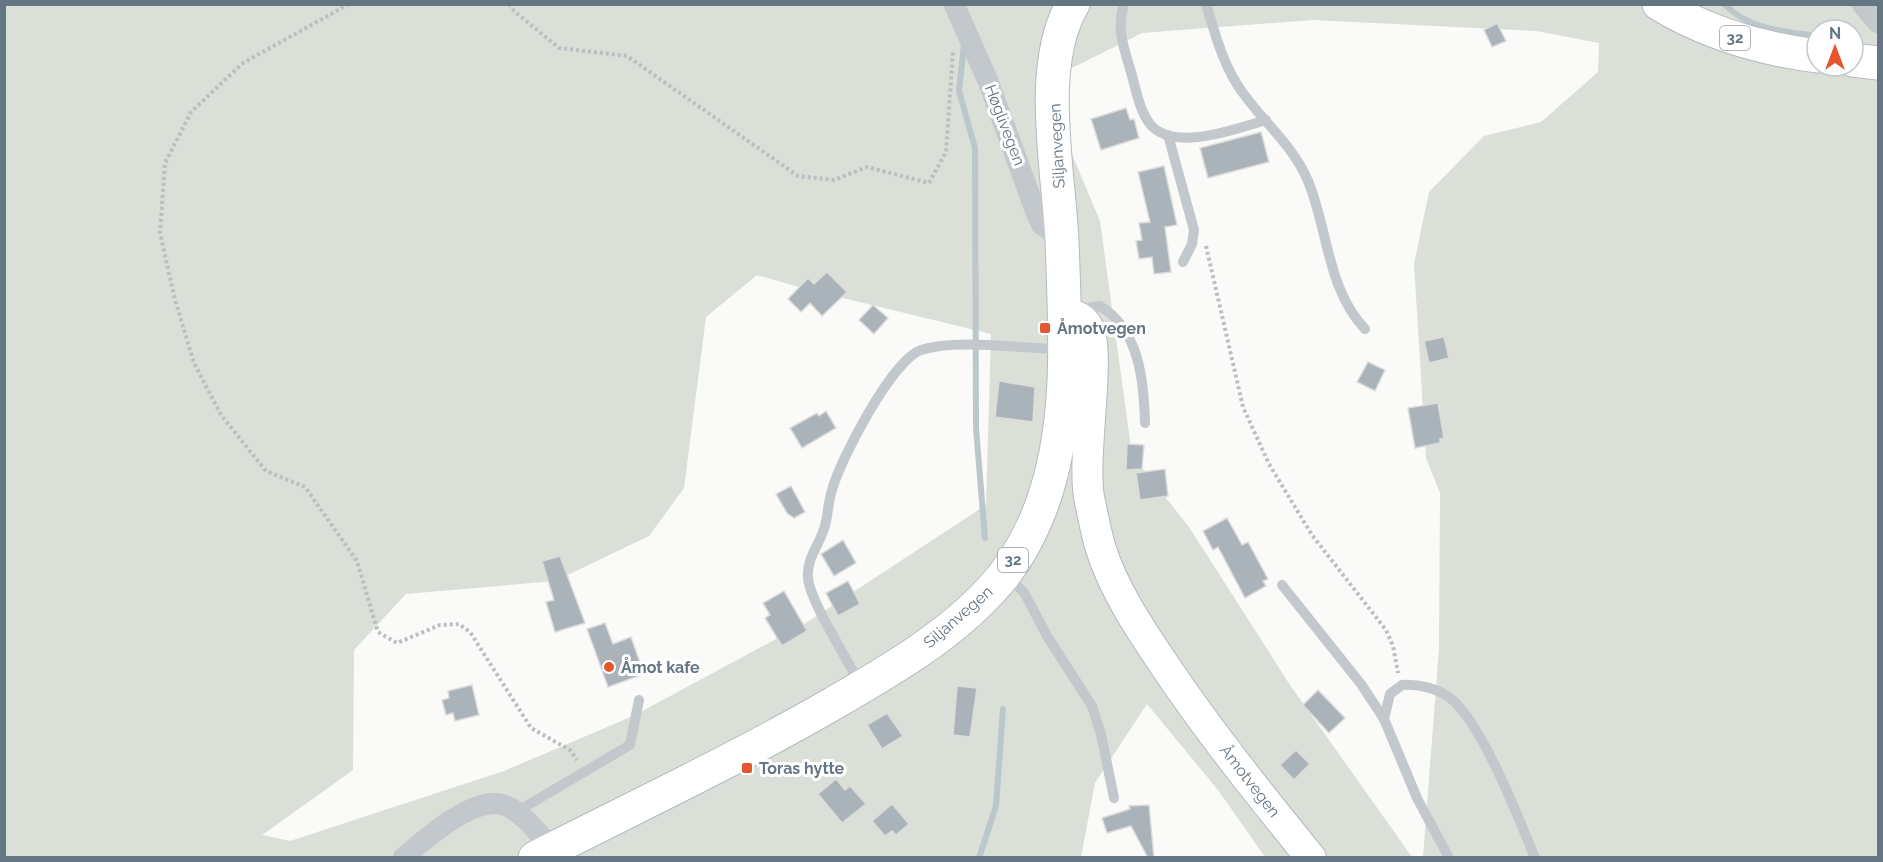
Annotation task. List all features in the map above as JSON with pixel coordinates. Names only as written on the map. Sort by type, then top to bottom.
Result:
[{"type":"main road","name":"Siljanvegen","points":[[548,855],[730,761],[861,688],[955,624],[1006,573],[1032,528],[1050,477],[1060,421],[1064,349],[1074,317],[1062,238],[1053,105],[1056,58],[1064,23],[1073,4]]},
{"type":"main road","name":"32","points":[[1659,4],[1736,38],[1786,52],[1805,54]]},
{"type":"main road","name":"Åmotvegen","points":[[1074,317],[1091,339],[1088,496],[1100,547],[1134,617],[1190,703],[1228,756],[1311,858]]},
{"type":"street","points":[[1862,4],[1878,23]]},
{"type":"street","name":"Høglivegen","points":[[955,8],[985,74],[1037,215],[1042,225],[1062,238]]},
{"type":"street","points":[[403,858],[469,810],[492,804],[503,805],[515,812]]},
{"type":"street","name":"Siljanvegen","points":[[515,812],[548,855]]},
{"type":"lane","points":[[1125,4],[1120,19],[1120,37],[1144,115],[1152,126],[1168,135],[1206,136],[1266,120]]},
{"type":"lane","points":[[1206,4],[1231,73],[1240,90],[1282,138],[1302,167],[1315,200],[1336,278],[1348,307],[1365,329]]},
{"type":"lane","points":[[1168,135],[1194,230],[1192,244],[1183,262]]},
{"type":"lane","points":[[1074,317],[1091,307],[1100,306],[1114,317],[1125,331],[1134,348],[1142,377],[1145,423]]},
{"type":"lane","points":[[861,688],[819,606],[807,574],[810,559],[825,528],[832,490],[844,458],[891,376],[913,354],[931,348],[963,345],[1064,349]]},
{"type":"lane","points":[[1006,573],[1025,594],[1047,636],[1092,706],[1101,734],[1114,798]]},
{"type":"lane","points":[[1282,585],[1361,684],[1384,719],[1417,798],[1449,858]]},
{"type":"lane","points":[[1384,719],[1390,694],[1402,685],[1420,686],[1443,693],[1466,714],[1535,858]]},
{"type":"lane","points":[[515,812],[630,745],[639,700]]},
{"type":"path","points":[[349,4],[243,63],[191,112],[165,163],[160,233],[175,300],[194,363],[221,415],[266,471],[305,487],[357,561],[378,632],[397,643],[440,625],[459,624],[470,632],[531,728],[570,750],[584,770]]},
{"type":"path","points":[[509,4],[514,11],[559,48],[627,56],[798,176],[834,180],[867,167],[929,183],[946,152],[955,8]]},
{"type":"path","points":[[1194,230],[1206,246],[1247,417],[1269,464],[1312,535],[1386,630],[1393,646],[1402,685]]},
{"type":"shaded area","points":[[5,5],[1878,5],[1878,857],[1423,857],[1439,649],[1440,493],[1426,458],[1414,264],[1429,192],[1484,136],[1541,122],[1598,72],[1599,43],[1536,31],[1313,20],[1142,33],[1042,83],[1100,221],[1132,455],[1189,527],[1290,685],[1412,857],[1265,857],[1218,790],[1147,704],[1095,783],[1081,857],[5,858]],"holes":[[[757,275],[991,334],[986,505],[806,623],[633,716],[504,771],[290,841],[262,835],[353,770],[354,650],[406,594],[555,581],[649,536],[684,488],[706,317]]]},
{"type":"building","points":[[1497,23],[1506,41],[1492,47],[1484,30]]},
{"type":"building","points":[[1126,108],[1130,120],[1134,119],[1139,138],[1101,150],[1091,119]]},
{"type":"building","points":[[1261,132],[1269,162],[1208,178],[1200,148]]},
{"type":"building","points":[[1164,166],[1177,225],[1165,227],[1171,272],[1154,274],[1152,257],[1139,259],[1136,241],[1142,240],[1139,223],[1150,222],[1138,172]]},
{"type":"building","points":[[827,272],[847,292],[822,316],[810,303],[801,312],[788,299],[808,278],[814,284]]},
{"type":"building","points":[[873,305],[888,318],[874,334],[859,320]]},
{"type":"building","points":[[1444,337],[1449,358],[1429,363],[1424,341]]},
{"type":"building","points":[[1368,362],[1385,370],[1375,391],[1357,382]]},
{"type":"building","points":[[999,381],[1035,387],[1033,422],[995,417]]},
{"type":"building","points":[[1438,403],[1444,438],[1440,439],[1440,443],[1415,448],[1408,408]]},
{"type":"building","points":[[826,411],[836,428],[802,448],[790,428],[817,413],[819,416]]},
{"type":"building","points":[[1127,444],[1144,445],[1142,469],[1126,470]]},
{"type":"building","points":[[1165,469],[1168,496],[1140,500],[1136,473]]},
{"type":"building","points":[[791,486],[805,512],[794,518],[787,513],[776,494]]},
{"type":"building","points":[[1227,518],[1242,545],[1248,542],[1268,579],[1263,581],[1266,586],[1245,598],[1218,547],[1213,550],[1203,531]]},
{"type":"building","points":[[843,540],[856,563],[834,576],[821,554]]},
{"type":"building","points":[[560,556],[585,623],[555,632],[546,602],[554,600],[542,561]]},
{"type":"building","points":[[848,581],[860,604],[838,616],[826,593]]},
{"type":"building","points":[[784,591],[807,631],[782,646],[765,618],[770,615],[763,603]]},
{"type":"building","points":[[605,623],[613,644],[631,637],[644,674],[608,687],[587,629]]},
{"type":"building","points":[[472,685],[479,715],[455,721],[453,713],[446,715],[442,700],[449,698],[448,691]]},
{"type":"building","points":[[957,686],[977,688],[970,737],[953,735]]},
{"type":"building","points":[[1318,690],[1345,718],[1329,733],[1303,705]]},
{"type":"building","points":[[887,713],[903,736],[882,749],[867,725]]},
{"type":"building","points":[[1296,750],[1310,764],[1294,780],[1280,765]]},
{"type":"building","points":[[836,779],[845,790],[850,786],[866,804],[842,823],[818,794]]},
{"type":"building","points":[[892,804],[909,824],[896,835],[892,831],[885,836],[872,821]]},
{"type":"building","points":[[1149,805],[1154,858],[1148,858],[1131,826],[1107,833],[1102,818],[1130,809],[1129,806]]},
{"type":"waterway","points":[[1724,4],[1734,13],[1756,24],[1779,31],[1805,34]]},
{"type":"waterway","points":[[964,44],[959,91],[975,148],[976,428],[985,538]]},
{"type":"waterway","points":[[979,858],[996,806],[1003,709]]},
{"type":"place","name":"Åmotvegen","points":[[1045,328]]},
{"type":"place","name":"Åmot kafe","points":[[609,667]]},
{"type":"place","name":"Toras hytte","points":[[747,768]]}]
